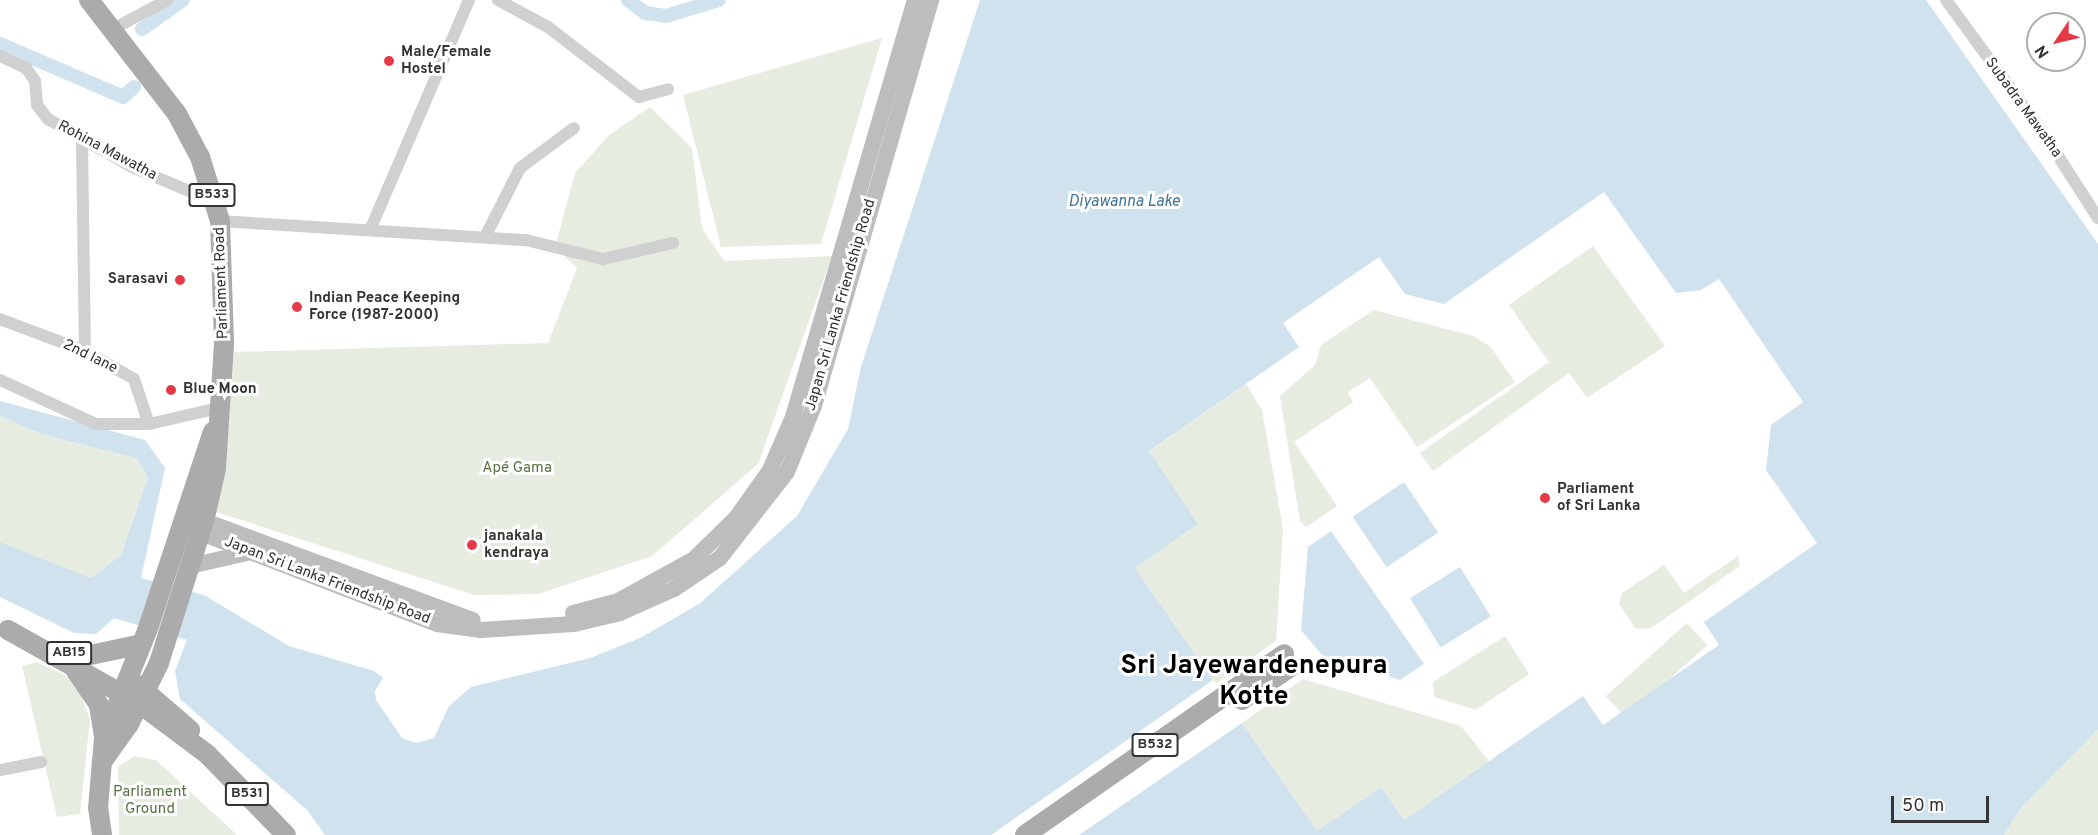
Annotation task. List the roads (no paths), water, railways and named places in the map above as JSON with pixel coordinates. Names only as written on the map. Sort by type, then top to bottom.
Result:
[{"type":"main road","name":"Parliament Road","points":[[89,0],[177,114],[213,201],[220,221],[224,344],[217,417],[216,469],[192,523],[167,641],[144,697],[102,762]]},
{"type":"main road","name":"Japan Sri Lanka Friendship Road","points":[[192,523],[475,621],[525,621],[618,601],[694,559],[756,493],[793,417],[915,0]]},
{"type":"main road","name":"Japan Sri Lanka Friendship Road","points":[[192,523],[252,552],[437,624],[481,630],[574,624],[620,613],[674,589],[720,558],[787,472],[814,406],[931,0]]},
{"type":"main road","points":[[183,567],[252,552]]},
{"type":"main road","name":"Parliament Road","points":[[102,835],[104,738],[145,638],[183,567]]},
{"type":"main road","name":"AB15","points":[[4,628],[74,659],[144,697]]},
{"type":"main road","points":[[104,738],[90,686],[74,659],[145,638]]},
{"type":"main road","name":"B532","points":[[1025,835],[1288,660],[1049,835]]},
{"type":"main road","name":"B531","points":[[159,663],[162,692],[207,754]]},
{"type":"main road","name":"B531","points":[[144,697],[180,717]]},
{"type":"main road","name":"B531","points":[[144,697],[207,754],[286,835]]},
{"type":"street","points":[[113,29],[167,0]]},
{"type":"street","points":[[370,230],[469,0]]},
{"type":"street","points":[[498,0],[548,27],[639,97],[668,89]]},
{"type":"street","name":"Subadra Mawatha","points":[[1946,0],[2098,218]]},
{"type":"street","name":"Rohina Mawatha","points":[[0,56],[26,68],[35,81],[37,105],[48,119],[82,140],[213,201]]},
{"type":"street","points":[[484,237],[520,168],[574,128]]},
{"type":"street","points":[[82,140],[85,351]]},
{"type":"street","points":[[220,221],[484,237],[555,247],[603,259],[673,243]]},
{"type":"street","name":"2nd lane","points":[[0,319],[85,351],[134,379],[149,424]]},
{"type":"street","points":[[0,380],[28,388],[50,407],[96,424],[149,424],[217,417]]},
{"type":"street","points":[[0,770],[40,762]]},
{"type":"water","name":"Diyawanna Lake","points":[[980,0],[1926,0],[2098,244],[2098,729],[2020,809],[2004,835],[1079,835],[1242,723],[1317,831],[1381,787],[1404,820],[1583,696],[1603,725],[1719,645],[1704,622],[1817,543],[1766,470],[1771,425],[1803,402],[1719,279],[1701,290],[1676,293],[1604,192],[1444,304],[1405,294],[1379,257],[1283,323],[1299,347],[1149,451],[1198,524],[1135,568],[1213,680],[991,835],[325,835],[307,810],[180,699],[175,671],[187,640],[114,618],[96,634],[74,633],[0,597],[0,542],[91,578],[121,555],[148,477],[136,458],[41,434],[0,416],[0,401],[145,440],[165,468],[141,578],[204,595],[289,646],[374,671],[383,678],[375,691],[376,700],[402,738],[416,743],[434,738],[449,706],[471,687],[590,658],[640,638],[699,604],[797,516],[848,429],[861,367]]},
{"type":"water","points":[[1404,482],[1438,533],[1387,567],[1353,517]]},
{"type":"water","points":[[1331,531],[1424,664],[1400,680],[1322,655],[1301,630],[1308,547]]},
{"type":"water","points":[[1460,567],[1491,616],[1441,647],[1410,598]]},
{"type":"waterway","points":[[142,29],[183,0]]},
{"type":"waterway","points":[[628,0],[645,13],[666,16],[719,0]]},
{"type":"waterway","points":[[0,44],[123,97],[134,87]]},
{"type":"place","name":"Male/Female Hostel","points":[[389,61]]},
{"type":"place","name":"Sarasavi","points":[[180,280]]},
{"type":"place","name":"Indian Peace Keeping Force (1987-2000)","points":[[297,307]]},
{"type":"place","name":"Blue Moon","points":[[171,390]]},
{"type":"place","name":"Parliament of Sri Lanka","points":[[1545,498]]},
{"type":"place","name":"janakala kendraya","points":[[472,545]]},
{"type":"district","name":"Sri Jayewardenepura Kotte","points":[[1254,682]]},
{"type":"park label","name":"Apé Gama","points":[[517,469]]},
{"type":"park label","name":"Parliament Ground","points":[[150,800]]}]
